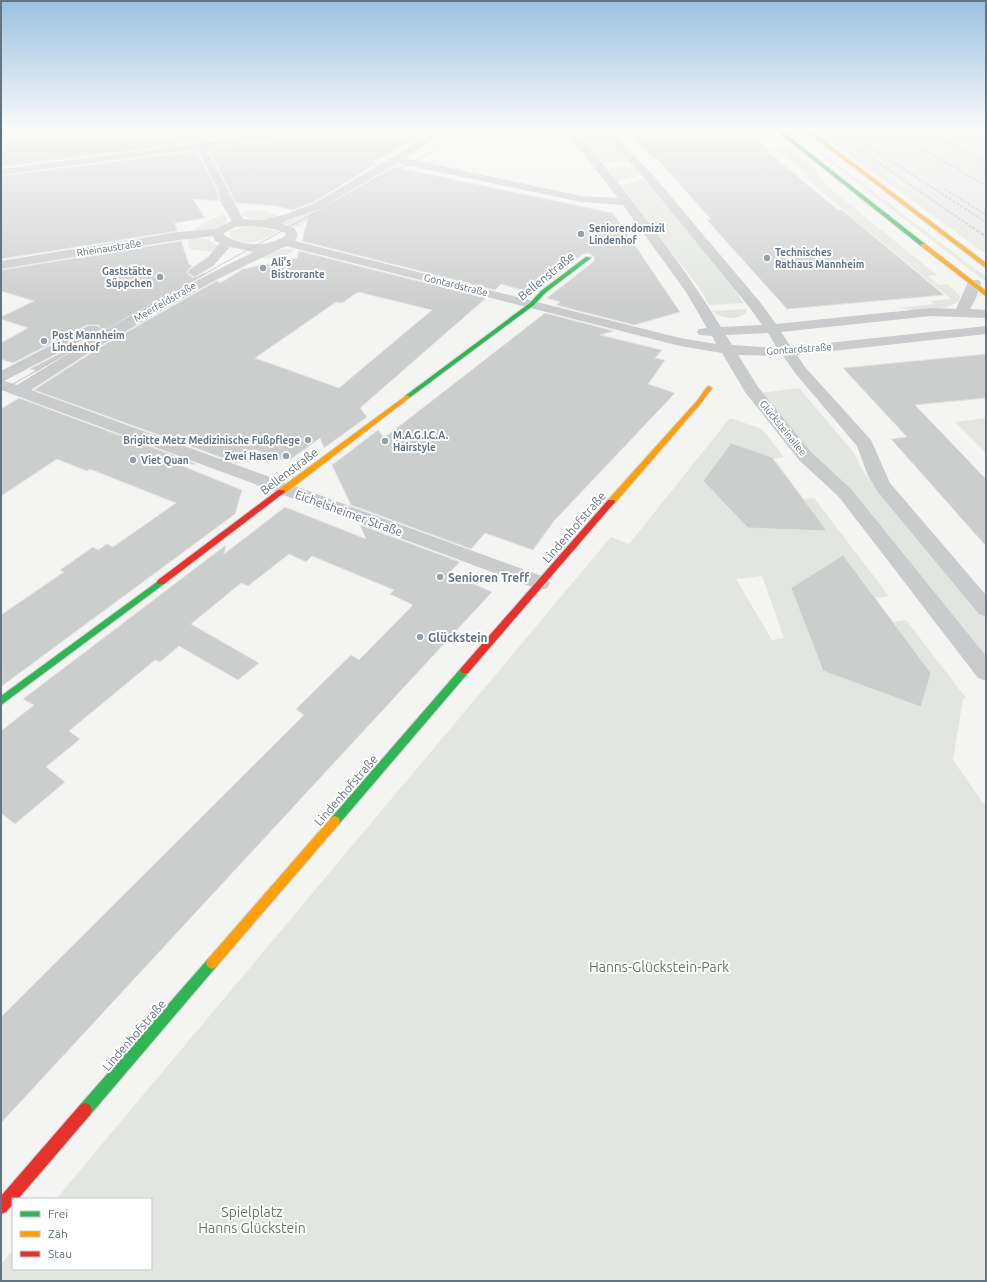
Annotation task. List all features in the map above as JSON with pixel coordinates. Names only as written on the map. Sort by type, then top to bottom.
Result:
[{"type":"street","points":[[218,232],[219,238],[227,243],[249,248],[288,238],[286,229],[266,224],[239,223],[226,201],[222,188]]},
{"type":"street","points":[[266,224],[304,212],[347,188]]},
{"type":"street","points":[[312,220],[368,188]]},
{"type":"street","points":[[529,188],[582,199],[626,202]]},
{"type":"street","name":"Glücksteinallee","points":[[616,188],[692,291],[751,389],[805,456],[845,493],[986,672]]},
{"type":"street","points":[[657,188],[755,305],[786,352],[800,370],[865,444],[877,477],[889,496],[986,609]]},
{"type":"street","points":[[852,188],[986,294]]},
{"type":"street","points":[[883,188],[986,266]]},
{"type":"street","name":"Rheinaustraße","points":[[1,265],[178,236],[218,232],[222,228],[239,223]]},
{"type":"street","name":"Gontardstraße","points":[[288,238],[532,304],[688,344],[728,349],[786,352],[981,331]]},
{"type":"street","name":"Meerfeldstraße","points":[[6,386],[93,344],[206,279],[288,238]]},
{"type":"street","name":"Meerfeldstraße","points":[[6,386],[77,338],[199,270],[212,261],[227,243]]},
{"type":"street","name":"Bellenstraße","points":[[1,701],[532,304],[543,292],[588,258]]},
{"type":"street","points":[[961,312],[969,298],[974,283]]},
{"type":"street","name":"Gontardstraße","points":[[627,328],[676,332],[717,332],[772,329],[898,315],[961,312],[986,314]]},
{"type":"street","name":"Eichelsheimer Straße","points":[[6,386],[540,583]]},
{"type":"street","name":"Lindenhofstraße","points":[[1,1207],[540,583],[699,402],[708,388]]},
{"type":"shaded area","points":[[909,188],[986,188],[986,242]]},
{"type":"green space","points":[[352,188],[368,188],[319,213],[298,227],[280,223],[309,212]]},
{"type":"green space","points":[[623,188],[652,188],[732,285],[743,303],[709,305],[700,289]]},
{"type":"green space","points":[[817,188],[829,188],[937,275],[928,276],[939,285],[948,284],[960,296],[959,301],[946,307],[923,311],[901,308],[934,304],[931,301],[951,299]]},
{"type":"green space","points":[[864,188],[868,188],[986,277],[986,282]]},
{"type":"green space","points":[[895,188],[907,188],[986,242],[986,254]]},
{"type":"green space","points":[[265,210],[277,216],[259,220],[249,218],[241,214],[248,211]]},
{"type":"green space","points":[[225,214],[227,220],[221,226],[212,229],[193,231],[207,221]]},
{"type":"green space","points":[[249,226],[278,231],[260,240],[249,243],[230,237],[231,231]]},
{"type":"green space","points":[[195,237],[207,239],[218,246],[213,252],[191,249],[189,247],[188,238]]},
{"type":"green space","points":[[283,249],[294,249],[278,258],[259,257]]},
{"type":"green space","points":[[747,309],[746,313],[742,316],[734,318],[720,316],[712,311]]},
{"type":"green space","points":[[799,388],[854,453],[861,468],[878,492],[986,620],[986,660],[760,393]]},
{"type":"green space","name":"Hanns-Glückstein-Park","points":[[730,418],[762,429],[784,457],[773,459],[772,457],[731,443],[703,481],[748,528],[826,531],[803,499],[814,498],[889,596],[875,598],[855,571],[826,567],[792,588],[823,671],[921,707],[930,671],[893,622],[906,620],[966,698],[963,699],[953,760],[986,807],[986,1281],[1,1281],[1,1264],[12,1251],[12,1270],[152,1270],[152,1198],[57,1198],[611,537],[629,544]],"holes":[[[762,576],[784,638],[772,640],[736,579]]]},
{"type":"green space","points":[[986,418],[986,453],[955,422]]},
{"type":"building","points":[[1,188],[217,189],[219,201],[193,199],[205,218],[175,223],[177,231],[1,259]]},
{"type":"building","points":[[228,188],[337,188],[312,203],[292,210],[276,206],[236,203]]},
{"type":"building","points":[[358,188],[493,188],[613,213],[680,312],[634,325],[556,305],[560,302],[547,298],[593,262],[595,258],[589,253],[583,254],[532,293],[501,284],[495,290],[302,241],[309,214],[322,209]]},
{"type":"building","name":"Technisches Rathaus Mannheim","points":[[683,188],[811,188],[838,210],[842,210],[944,295],[787,309],[707,220],[711,219]]},
{"type":"building","points":[[181,241],[189,264],[192,266],[187,273],[193,278],[204,273],[206,274],[133,314],[37,371],[30,369],[99,333],[101,330],[99,325],[87,325],[13,363],[1,359],[1,343],[28,328],[1,319],[1,317],[34,301],[1,291],[1,270]]},
{"type":"building","points":[[299,251],[486,298],[360,408],[367,417],[324,448],[320,438],[291,459],[283,460],[253,449],[250,462],[234,462],[34,390],[99,348],[213,283],[217,281],[220,283],[243,269],[297,258]],"holes":[[[358,292],[432,310],[339,388],[255,358],[336,302],[342,303]]]},
{"type":"building","points":[[545,313],[614,331],[600,335],[662,350],[655,358],[665,360],[648,384],[675,393],[554,521],[533,550],[485,533],[471,549],[351,505],[332,465],[378,430],[384,438]]},
{"type":"building","points":[[986,354],[986,398],[915,405],[986,479],[986,546],[891,439],[907,437],[843,368]]},
{"type":"building","points":[[19,398],[197,464],[180,465],[242,490],[235,514],[2,686],[1,615],[64,572],[60,570],[93,547],[98,550],[107,544],[113,547],[176,503],[90,469],[87,471],[57,459],[1,496],[1,409]]},
{"type":"building","points":[[731,443],[772,457],[827,531],[748,528],[703,481]]},
{"type":"building","points":[[285,507],[366,539],[360,525],[460,562],[449,573],[492,592],[1,1123],[1,1017],[304,715],[296,709],[351,655],[359,660],[413,605],[390,594],[394,590],[312,556],[306,562],[289,554],[248,586],[241,583],[191,624],[259,663],[238,680],[179,646],[160,662],[155,660],[69,731],[80,739],[46,767],[65,782],[15,824],[1,813],[1,731],[34,705],[23,699],[226,545],[224,554]]},
{"type":"building","points":[[843,555],[931,673],[921,707],[823,671],[791,588]]},
{"type":"tram line","points":[[1,391],[215,268],[360,188]]},
{"type":"railway","points":[[915,188],[973,228]]},
{"type":"railway","points":[[933,188],[986,222]]},
{"type":"railway","points":[[945,189],[986,215]]},
{"type":"railway","points":[[972,227],[986,237]]},
{"type":"traffic: fast","points":[[851,188],[923,245]]},
{"type":"traffic: fast","points":[[407,397],[532,304],[543,292],[588,258]]},
{"type":"traffic: fast","points":[[1,701],[161,582]]},
{"type":"traffic: fast","points":[[335,821],[465,670]]},
{"type":"traffic: fast","points":[[85,1110],[212,963]]},
{"type":"traffic: slow","points":[[883,188],[986,266]]},
{"type":"traffic: slow","points":[[923,245],[986,294]]},
{"type":"traffic: slow","points":[[611,502],[699,402],[709,388]]},
{"type":"traffic: slow","points":[[281,492],[407,397]]},
{"type":"traffic: slow","points":[[212,963],[335,821]]},
{"type":"traffic: jam","points":[[161,582],[281,492]]},
{"type":"traffic: jam","points":[[465,670],[611,502]]},
{"type":"traffic: jam","points":[[1,1207],[85,1110]]},
{"type":"place","name":"Seniorendomizil Lindenhof","points":[[581,234]]},
{"type":"place","name":"Technisches Rathaus Mannheim","points":[[767,258]]},
{"type":"place","name":"Ali's Bistrorante","points":[[263,268]]},
{"type":"place","name":"Gaststätte Süppchen","points":[[160,277]]},
{"type":"place","name":"Post Mannheim Lindenhof","points":[[44,341]]},
{"type":"place","name":"Brigitte Metz Medizinische Fußpflege","points":[[308,440]]},
{"type":"place","name":"M.A.G.I.C.A. Hairstyle","points":[[385,441]]},
{"type":"place","name":"Zwei Hasen","points":[[286,456]]},
{"type":"place","name":"Viet Quan","points":[[133,460]]},
{"type":"place","name":"Senioren Treff","points":[[440,577]]},
{"type":"place","name":"Glückstein","points":[[420,637]]},
{"type":"park label","name":"Spielplatz Hanns Glückstein","points":[[252,1220]]}]
